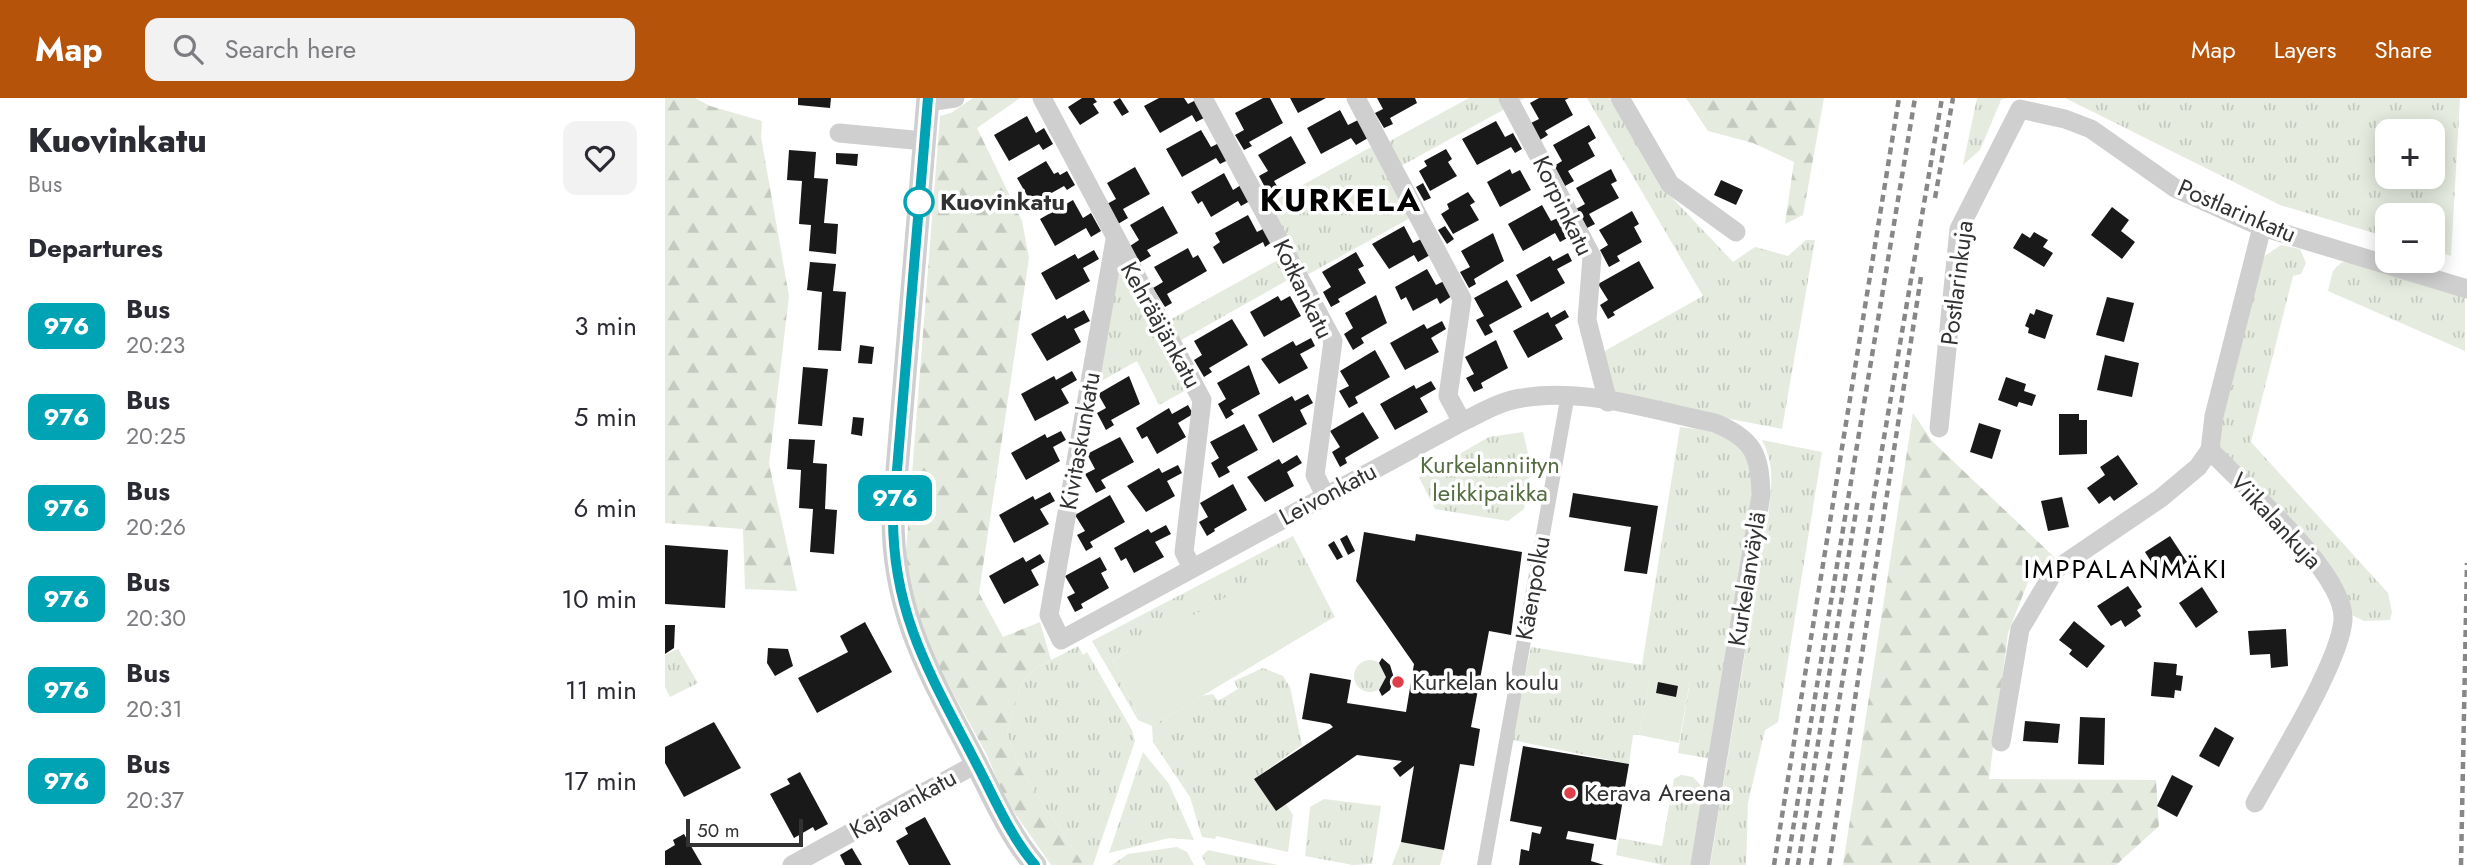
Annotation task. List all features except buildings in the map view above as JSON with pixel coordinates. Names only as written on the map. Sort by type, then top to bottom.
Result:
[{"type":"street","points":[[955,98],[928,100],[893,545],[905,614],[928,672],[996,802],[1035,865]]},
{"type":"street","name":"Kehrääjänkatu","points":[[1042,98],[1202,400],[1184,552],[1192,568]]},
{"type":"street","name":"Kotkankatu","points":[[1203,98],[1333,341],[1315,475],[1325,495]]},
{"type":"street","points":[[1356,98],[1462,299],[1448,396],[1462,422]]},
{"type":"street","name":"Korpinkatu","points":[[1508,98],[1592,257],[1587,320],[1608,402]]},
{"type":"street","points":[[1620,98],[1671,184],[1736,232]]},
{"type":"street","name":"Postlarinkatu","points":[[2020,109],[2065,119],[2091,129],[2175,188],[2262,227],[2467,289]]},
{"type":"street","name":"Postlarinkuja","points":[[1939,428],[1959,229],[2020,109]]},
{"type":"street","points":[[839,133],[925,141]]},
{"type":"street","points":[[2001,742],[2020,629],[2055,570],[2161,499],[2198,467],[2210,450],[2214,416],[2262,227]]},
{"type":"street","name":"Kivitaskunkatu","points":[[1061,639],[1049,615],[1115,240]]},
{"type":"street","name":"Leivonkatu","points":[[1061,639],[1493,406],[1521,398],[1568,394],[1608,402]]},
{"type":"street","name":"Käenpolku","points":[[1484,865],[1568,394]]},
{"type":"street","name":"Kurkelanväylä","points":[[1608,402],[1715,423],[1737,432],[1754,450],[1761,470],[1761,495],[1700,865]]},
{"type":"street","name":"Viikalankuja","points":[[2210,450],[2322,569],[2343,617],[2338,644],[2327,668],[2256,803]]},
{"type":"street","name":"Kajavankatu","points":[[792,865],[977,764]]},
{"type":"green space","points":[[665,98],[695,98],[710,106],[762,121],[761,137],[789,296],[769,464],[797,591],[745,589],[743,529],[665,523]]},
{"type":"green space","points":[[973,98],[1020,98],[977,128],[1022,221],[1029,258],[979,593],[1003,637],[1040,622],[1051,660],[1036,668],[1022,682],[1007,734],[1022,772],[1084,865],[1051,865],[1005,799],[987,755],[921,635],[905,564],[940,116],[951,113]]},
{"type":"green space","points":[[1469,98],[1525,98],[1401,166],[1388,142]]},
{"type":"green space","points":[[1587,98],[1609,98],[1664,189],[1733,262],[1755,247],[1788,256],[1806,240],[1815,240],[1782,429],[1615,397],[1601,353],[1703,296]]},
{"type":"green space","points":[[1686,98],[1824,98],[1803,215],[1785,224],[1794,162],[1753,143],[1708,131]]},
{"type":"green space","points":[[1977,98],[2006,98],[2001,100],[1980,150],[1963,165]]},
{"type":"green space","points":[[2065,98],[2460,98],[2451,256],[2445,254],[2445,203],[2375,203],[2375,233],[2280,205]]},
{"type":"green space","points":[[1373,146],[1412,217],[1307,275],[1270,203]]},
{"type":"green space","points":[[2281,245],[2300,249],[2306,263],[2301,274],[2293,276],[2251,442],[2388,593],[2392,612],[2390,620],[2364,621],[2350,614],[2219,447],[2219,424],[2259,260]]},
{"type":"green space","points":[[1285,256],[1295,276],[1169,347],[1190,388],[1159,405],[1137,361],[1096,384],[1117,259],[1157,327]]},
{"type":"green space","points":[[2342,262],[2360,263],[2375,268],[2375,273],[2390,273],[2465,298],[2465,351],[2328,291],[2333,271]]},
{"type":"green space","points":[[1913,413],[1932,441],[2055,558],[2030,577],[2008,633],[1989,779],[2156,780],[2159,826],[2116,865],[1843,865]]},
{"type":"green space","points":[[1680,427],[1707,430],[1727,436],[1742,448],[1755,472],[1712,759],[1678,753],[1690,682],[1651,674],[1639,735],[1633,735],[1629,764],[1512,740],[1531,647],[1642,665]]},
{"type":"green space","name":"Kurkelanniityn leikkipaikka","points":[[1523,432],[1531,466],[1524,509],[1508,521],[1435,509],[1419,477],[1489,437]]},
{"type":"green space","points":[[1762,440],[1822,452],[1778,722],[1765,730],[1748,803],[1746,865],[1710,865],[1770,502],[1771,470]]},
{"type":"green space","points":[[1293,536],[1335,617],[1326,622],[1291,562],[1112,660],[1140,721],[1138,720],[1092,641]]},
{"type":"green space","points":[[1291,561],[1326,622],[1152,726],[1140,721],[1112,660]]},
{"type":"green space","points":[[1078,646],[1083,655],[1087,652],[1132,730],[1135,741],[1093,865],[1084,865],[1022,772],[1007,734],[1022,682],[1036,668]]},
{"type":"green space","points":[[678,649],[698,683],[670,697],[665,687],[665,655]]},
{"type":"green space","points":[[1370,660],[1381,665],[1386,676],[1381,687],[1370,692],[1359,687],[1354,676],[1359,665]]},
{"type":"green space","points":[[1263,668],[1283,676],[1290,687],[1302,745],[1254,779],[1276,810],[1286,804],[1293,815],[1288,852],[1216,836],[1215,839],[1202,837],[1190,797],[1153,742],[1152,726],[1202,696],[1213,694],[1218,701],[1238,689],[1234,681]]},
{"type":"green space","points":[[1651,673],[1690,681],[1679,743],[1639,735]]},
{"type":"green space","points":[[1143,752],[1169,784],[1194,840],[1169,838],[1109,853]]},
{"type":"green space","points":[[1681,775],[1693,777],[1704,789],[1691,865],[1663,865],[1616,855],[1619,838],[1662,846],[1674,779]]},
{"type":"green space","points":[[1324,799],[1381,806],[1372,864],[1353,865],[1305,856],[1310,807]]},
{"type":"green space","points":[[1401,842],[1444,850],[1440,865],[1392,865]]},
{"type":"green space","points":[[1177,847],[1187,852],[1194,865],[1112,865],[1128,854]]},
{"type":"green space","points":[[1208,850],[1278,865],[1206,865],[1202,856]]},
{"type":"railway","points":[[1774,865],[1899,98]]},
{"type":"railway","points":[[1787,865],[1915,98]]},
{"type":"railway","points":[[1811,865],[1942,98]]},
{"type":"railway","points":[[1935,198],[1953,98]]},
{"type":"railway","points":[[1829,865],[1921,277]]},
{"type":"railway","points":[[1798,865],[1858,499]]},
{"type":"railway","points":[[2461,865],[2467,563]]},
{"type":"bus line","name":"976","points":[[928,98],[893,518],[896,575],[905,614],[928,672],[996,802],[1035,865]]},
{"type":"place","name":"Kuovinkatu","points":[[919,202]]},
{"type":"place","name":"Kurkelan koulu","points":[[1398,682]]},
{"type":"place","name":"Kerava Areena","points":[[1570,793]]},
{"type":"district","name":"KURKELA","points":[[1341,200]]},
{"type":"district","name":"IMPPALANMÄKI","points":[[2126,569]]}]
